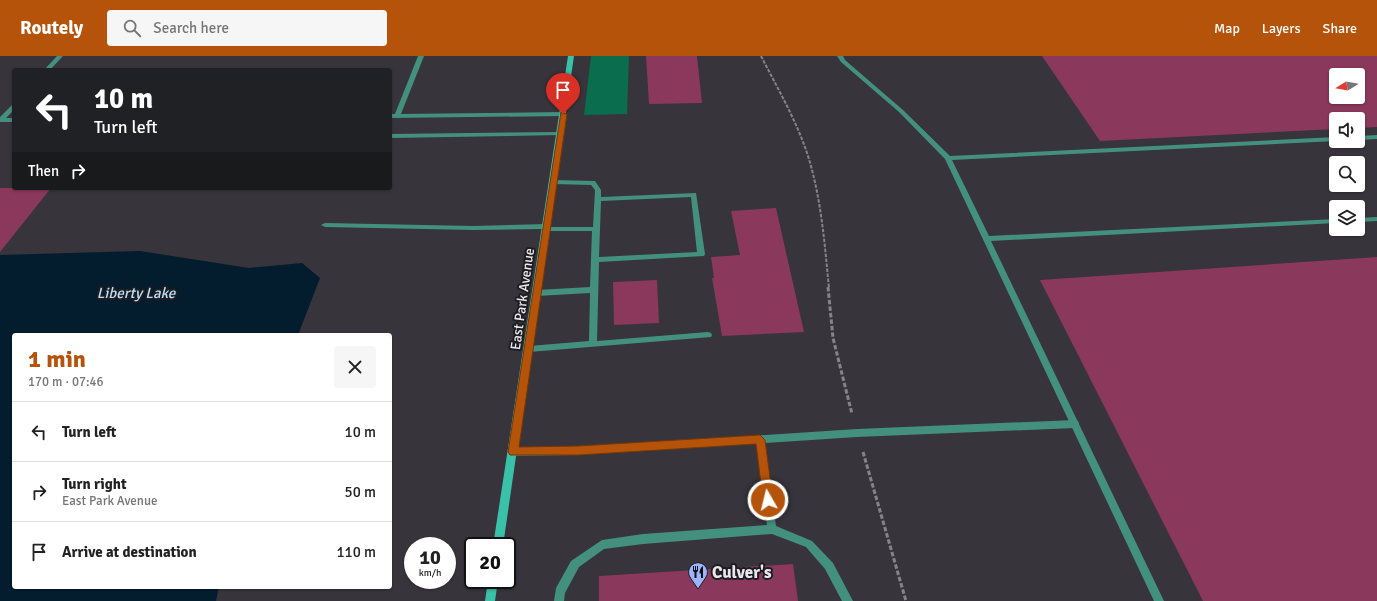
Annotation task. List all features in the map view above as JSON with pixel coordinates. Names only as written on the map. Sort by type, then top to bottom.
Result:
[{"type":"main road","name":"East Park Avenue","points":[[500,537],[514,452],[571,56]]},
{"type":"main road","points":[[490,601],[492,589]]},
{"type":"street","points":[[49,68],[60,56]]},
{"type":"street","points":[[397,116],[421,56]]},
{"type":"street","points":[[840,56],[843,61],[901,111],[948,158],[1159,601]]},
{"type":"street","points":[[0,120],[12,108]]},
{"type":"street","points":[[392,116],[563,114]]},
{"type":"street","points":[[0,120],[12,120]]},
{"type":"street","points":[[392,136],[560,134]]},
{"type":"street","points":[[1365,138],[1377,137]]},
{"type":"street","points":[[948,158],[1329,139]]},
{"type":"street","points":[[554,182],[593,182],[598,190],[593,344]]},
{"type":"street","points":[[595,260],[701,254],[694,195],[598,199]]},
{"type":"street","points":[[1365,220],[1377,219]]},
{"type":"street","points":[[986,239],[1329,221]]},
{"type":"street","points":[[325,225],[596,229]]},
{"type":"street","points":[[537,293],[594,290]]},
{"type":"street","points":[[529,349],[708,335]]},
{"type":"street","points":[[514,452],[578,451],[760,440],[857,432],[1075,424]]},
{"type":"street","points":[[760,440],[772,529]]},
{"type":"street","points":[[559,601],[560,592],[575,564],[602,545],[643,539],[772,529],[809,544],[829,566],[848,601]]},
{"type":"path","points":[[761,56],[795,124],[812,169],[823,225],[833,338],[857,432],[906,601]]},
{"type":"green space","points":[[591,56],[629,56],[627,114],[584,115]]},
{"type":"water","name":"Liberty Lake","points":[[140,251],[249,268],[302,263],[320,278],[299,333],[12,333],[12,589],[219,589],[216,601],[0,601],[0,255]]},
{"type":"building","points":[[646,56],[697,56],[702,103],[649,104]]},
{"type":"building","points":[[1042,56],[1377,56],[1377,127],[1365,128],[1365,112],[1329,112],[1329,129],[1100,141]]},
{"type":"building","points":[[0,188],[12,188],[12,190],[49,190],[0,252]]},
{"type":"building","points":[[776,208],[804,332],[722,336],[712,278],[714,278],[711,257],[740,255],[731,211]]},
{"type":"building","points":[[1377,257],[1377,601],[1203,601],[1040,280]]},
{"type":"building","points":[[657,280],[659,323],[614,325],[613,282]]},
{"type":"building","name":"Culver's","points":[[793,564],[798,601],[599,601],[599,576]]},
{"type":"place","name":"Culver's","points":[[698,589]]},
{"type":"route","points":[[563,114],[514,452],[578,451],[760,440],[768,500]]}]
